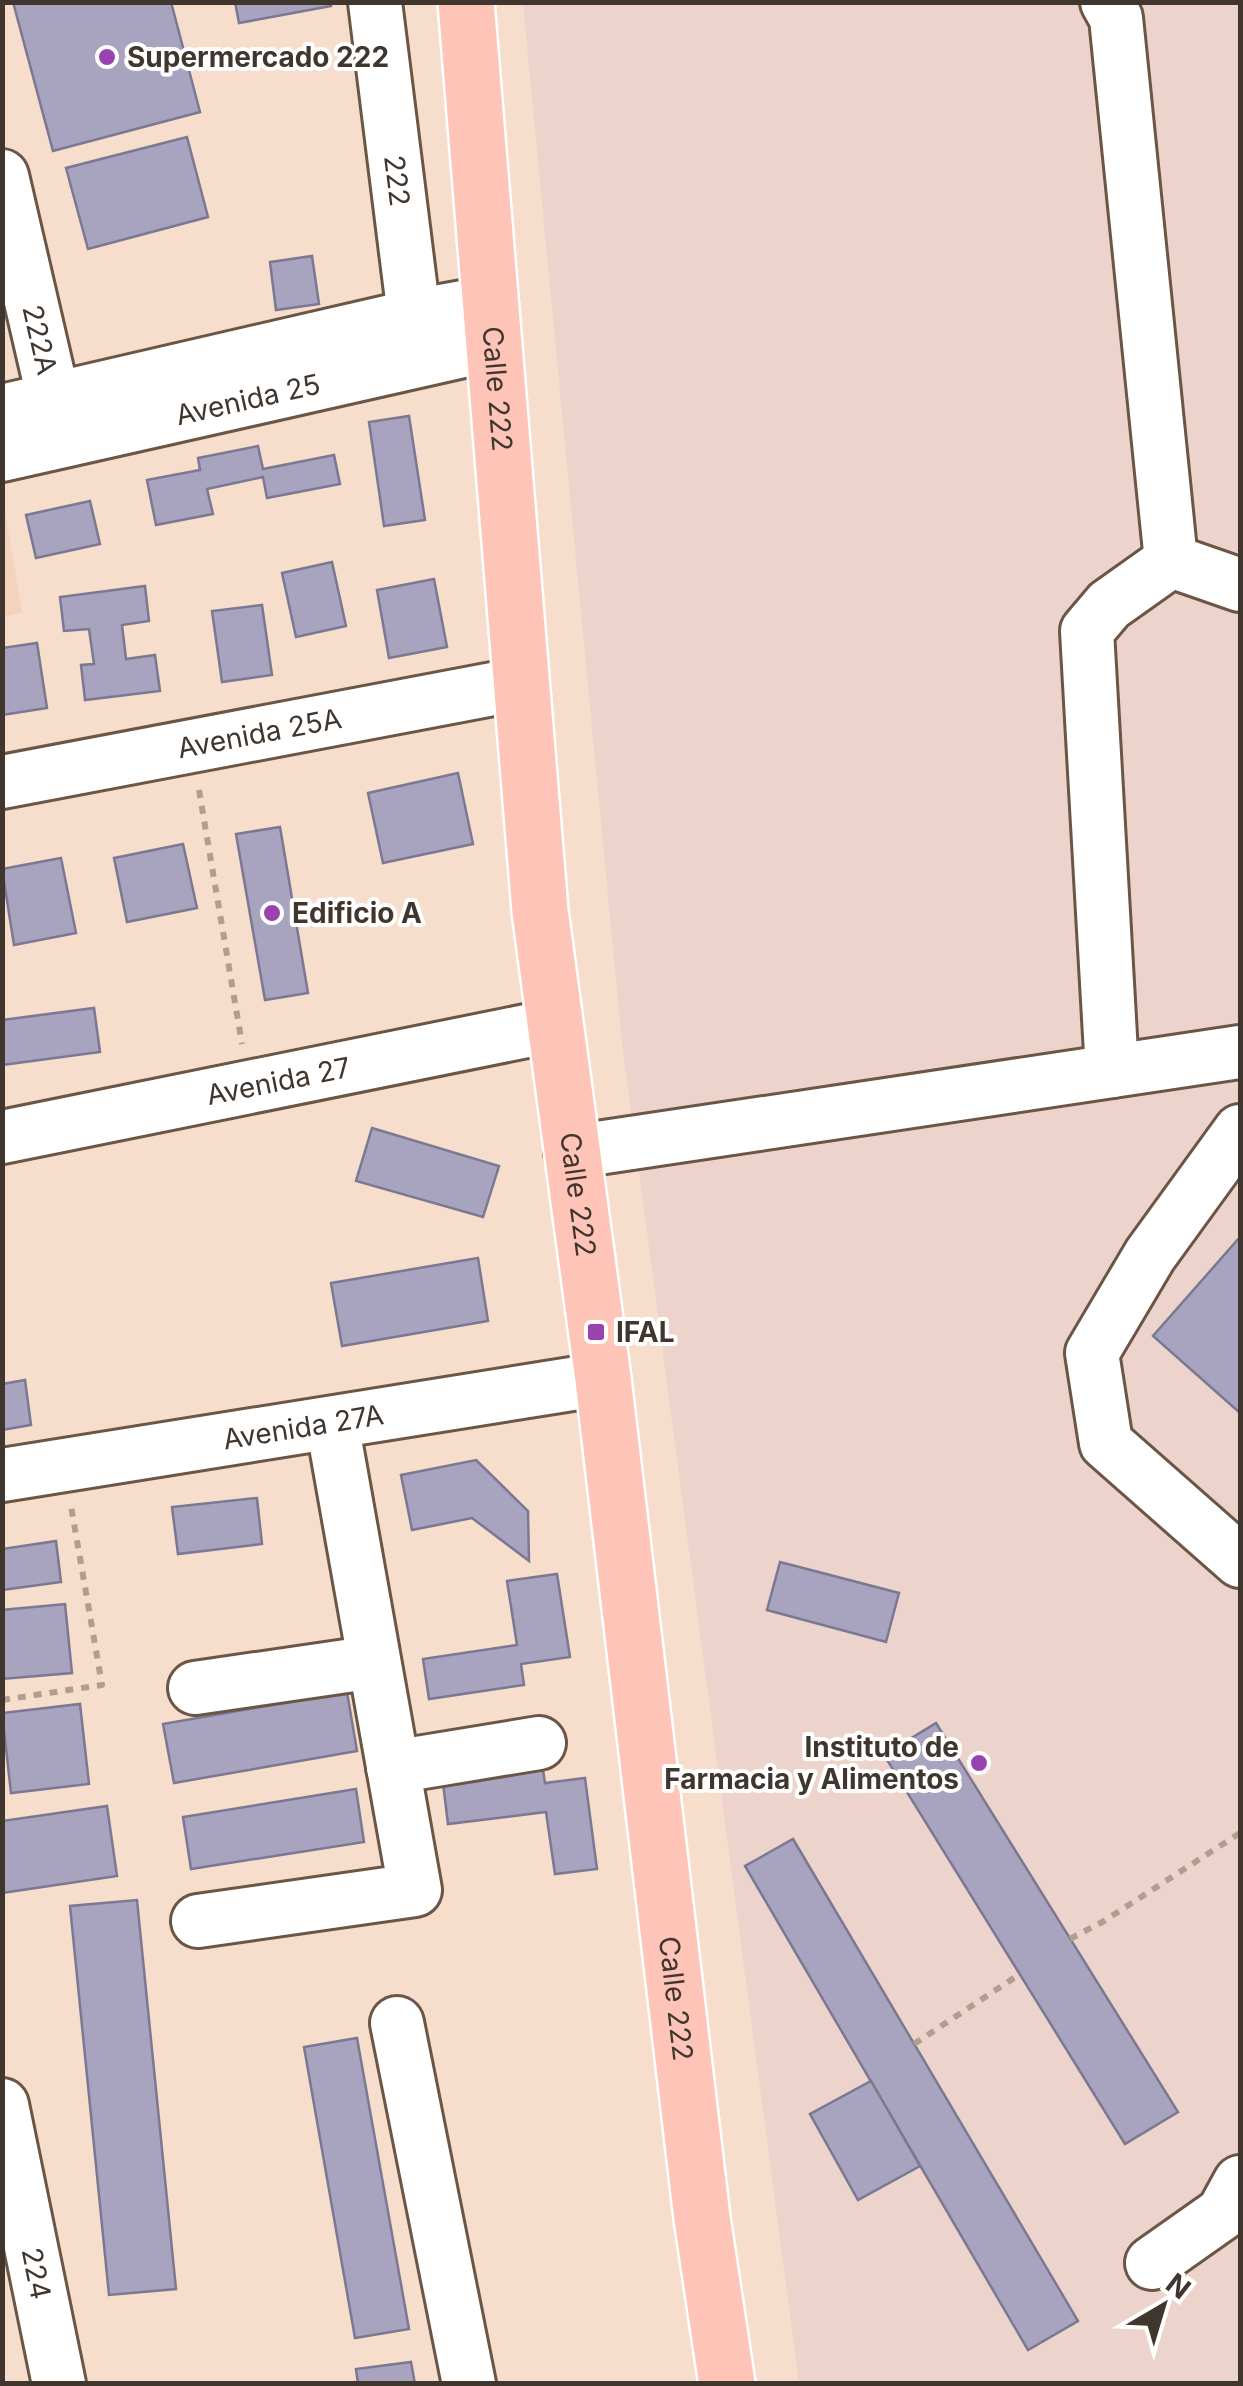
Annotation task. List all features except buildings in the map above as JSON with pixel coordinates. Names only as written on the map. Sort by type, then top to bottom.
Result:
[{"type":"main road","name":"Calle 222","points":[[466,2],[540,910],[603,1380],[702,2218],[728,2384]]},
{"type":"street","name":"222","points":[[375,2],[416,338]]},
{"type":"street","points":[[1107,2],[1116,18],[1171,561]]},
{"type":"street","name":"222A","points":[[2,176],[59,420]]},
{"type":"street","name":"Avenida 25","points":[[2,455],[59,420],[492,323]]},
{"type":"street","name":"Avenida 25","points":[[2,411],[59,420]]},
{"type":"street","points":[[1171,561],[1240,586]]},
{"type":"street","points":[[1112,1071],[1087,632],[1110,605],[1171,561]]},
{"type":"street","name":"Avenida 25A","points":[[2,782],[519,684]]},
{"type":"street","name":"Avenida 27","points":[[2,1137],[556,1025]]},
{"type":"street","points":[[571,1152],[1112,1071],[1234,1044]]},
{"type":"street","points":[[1240,1131],[1150,1254],[1092,1353],[1106,1442],[1240,1561]]},
{"type":"street","name":"Avenida 27A","points":[[2,1475],[603,1380]]},
{"type":"street","points":[[198,1921],[415,1890],[332,1422]]},
{"type":"street","points":[[195,1688],[374,1662]]},
{"type":"street","points":[[393,1767],[538,1742]]},
{"type":"street","points":[[397,2023],[470,2384]]},
{"type":"street","name":"224","points":[[2,2105],[59,2384]]},
{"type":"street","points":[[1152,2262],[1223,2214],[1240,2182]]},
{"type":"path","points":[[191,744],[249,1086]]},
{"type":"path","points":[[2,1700],[102,1686],[64,1465]]},
{"type":"path","points":[[1070,1939],[1104,1922],[1240,1833]]},
{"type":"path","points":[[914,2044],[1020,1974]]},
{"type":"shaded area","name":"Instituto de Farmacia y Alimentos","points":[[523,3],[1240,3],[1240,2383],[799,2383],[622,1043]]},
{"type":"shaded area","points":[[2,493],[22,612],[3,617],[2,617]]},
{"type":"place","name":"Supermercado 222","points":[[107,57]]},
{"type":"place","name":"Edificio A","points":[[272,913]]},
{"type":"place","name":"IFAL","points":[[596,1332]]},
{"type":"place","name":"Instituto de Farmacia y Alimentos","points":[[979,1763]]}]
